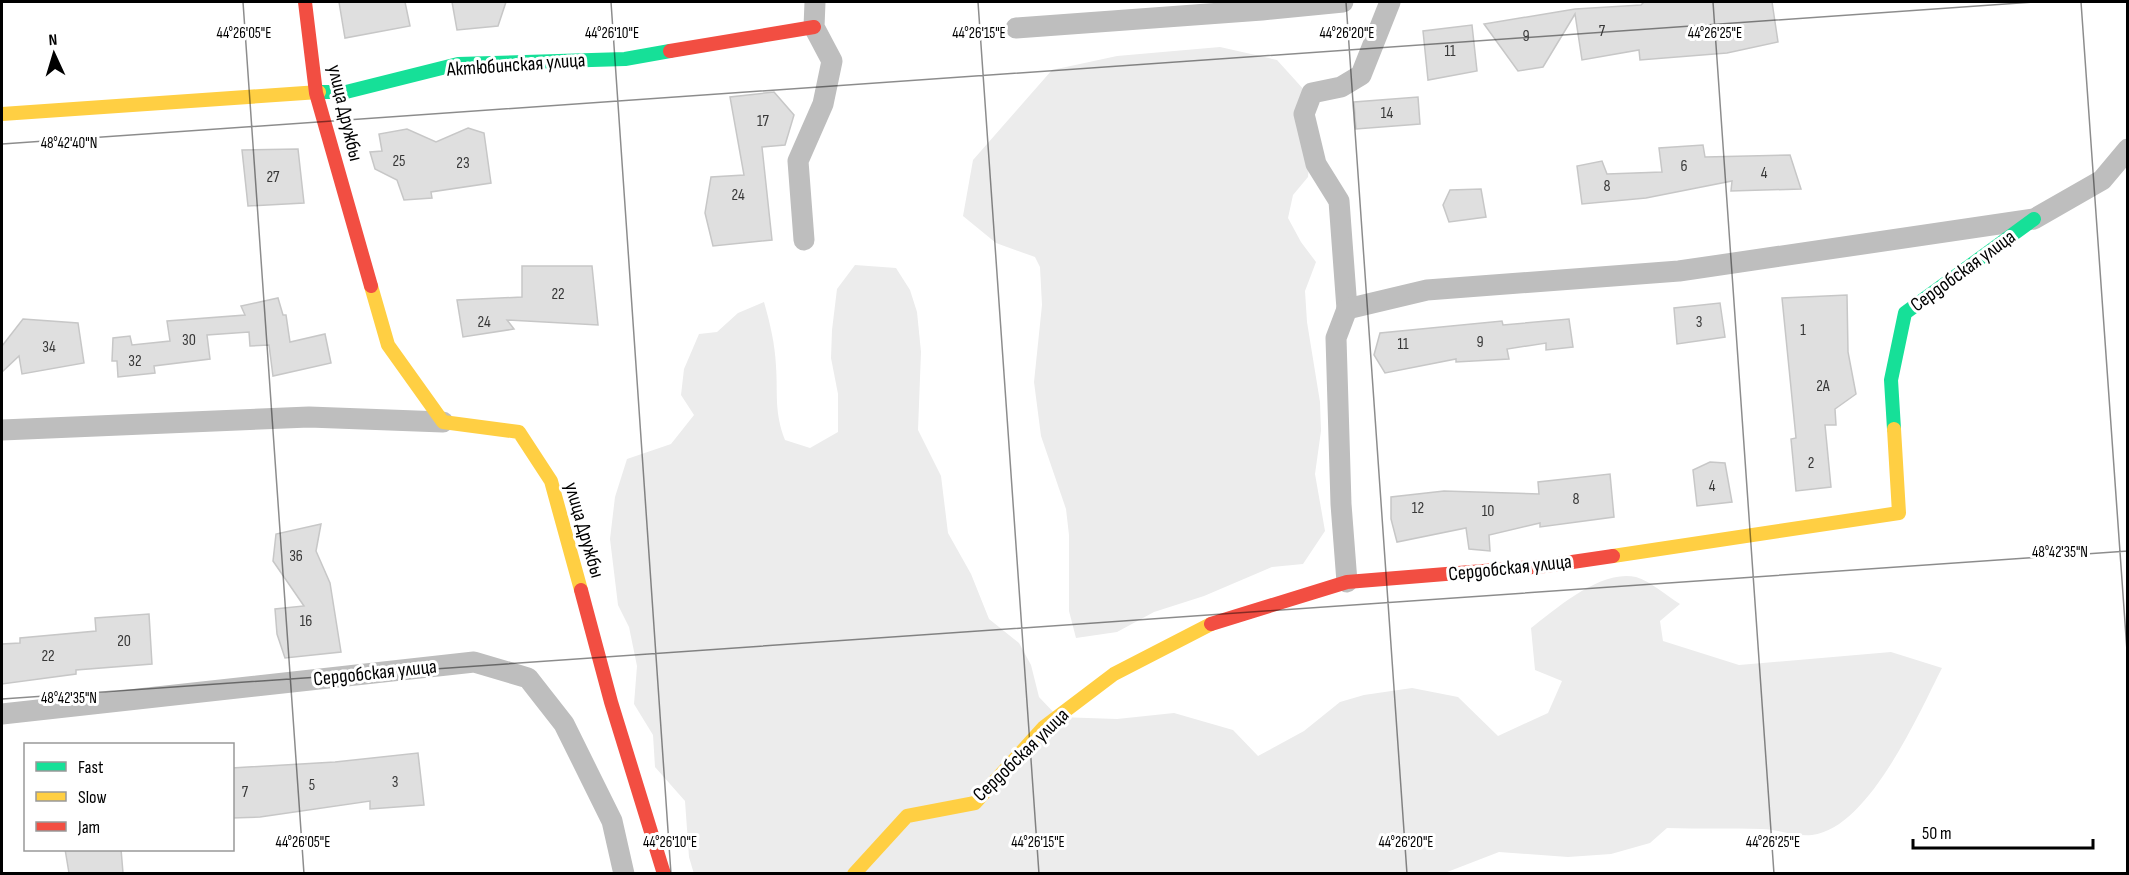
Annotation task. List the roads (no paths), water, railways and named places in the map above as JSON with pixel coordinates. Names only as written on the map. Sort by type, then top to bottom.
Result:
[{"type":"street","name":"улица Дружбы","points":[[305,2],[316,93],[388,345],[443,422],[519,432],[551,481],[611,702],[664,873]]},
{"type":"street","points":[[804,240],[798,161],[822,104],[832,61],[814,27],[815,2]]},
{"type":"street","points":[[1016,28],[1343,2]]},
{"type":"street","points":[[1347,582],[1341,504],[1336,338],[1347,309],[1340,201],[1316,164],[1304,114],[1312,93],[1341,87],[1361,75],[1390,2]]},
{"type":"street","name":"Актюбинская улица","points":[[2,114],[32,110],[346,92],[458,64],[625,58],[814,27]]},
{"type":"street","points":[[1347,309],[1427,290],[1679,271],[2034,219],[2102,180],[2127,149]]},
{"type":"street","name":"Сердобская улица","points":[[854,873],[908,816],[975,803],[1044,727],[1114,674],[1218,621],[1347,582],[1545,566],[1899,513],[1892,380],[1905,313],[2034,219]]},
{"type":"street","points":[[2,430],[309,417],[443,422]]},
{"type":"street","name":"Сердобская улица","points":[[2,714],[474,662],[528,678],[564,724],[612,821],[624,873]]}]
